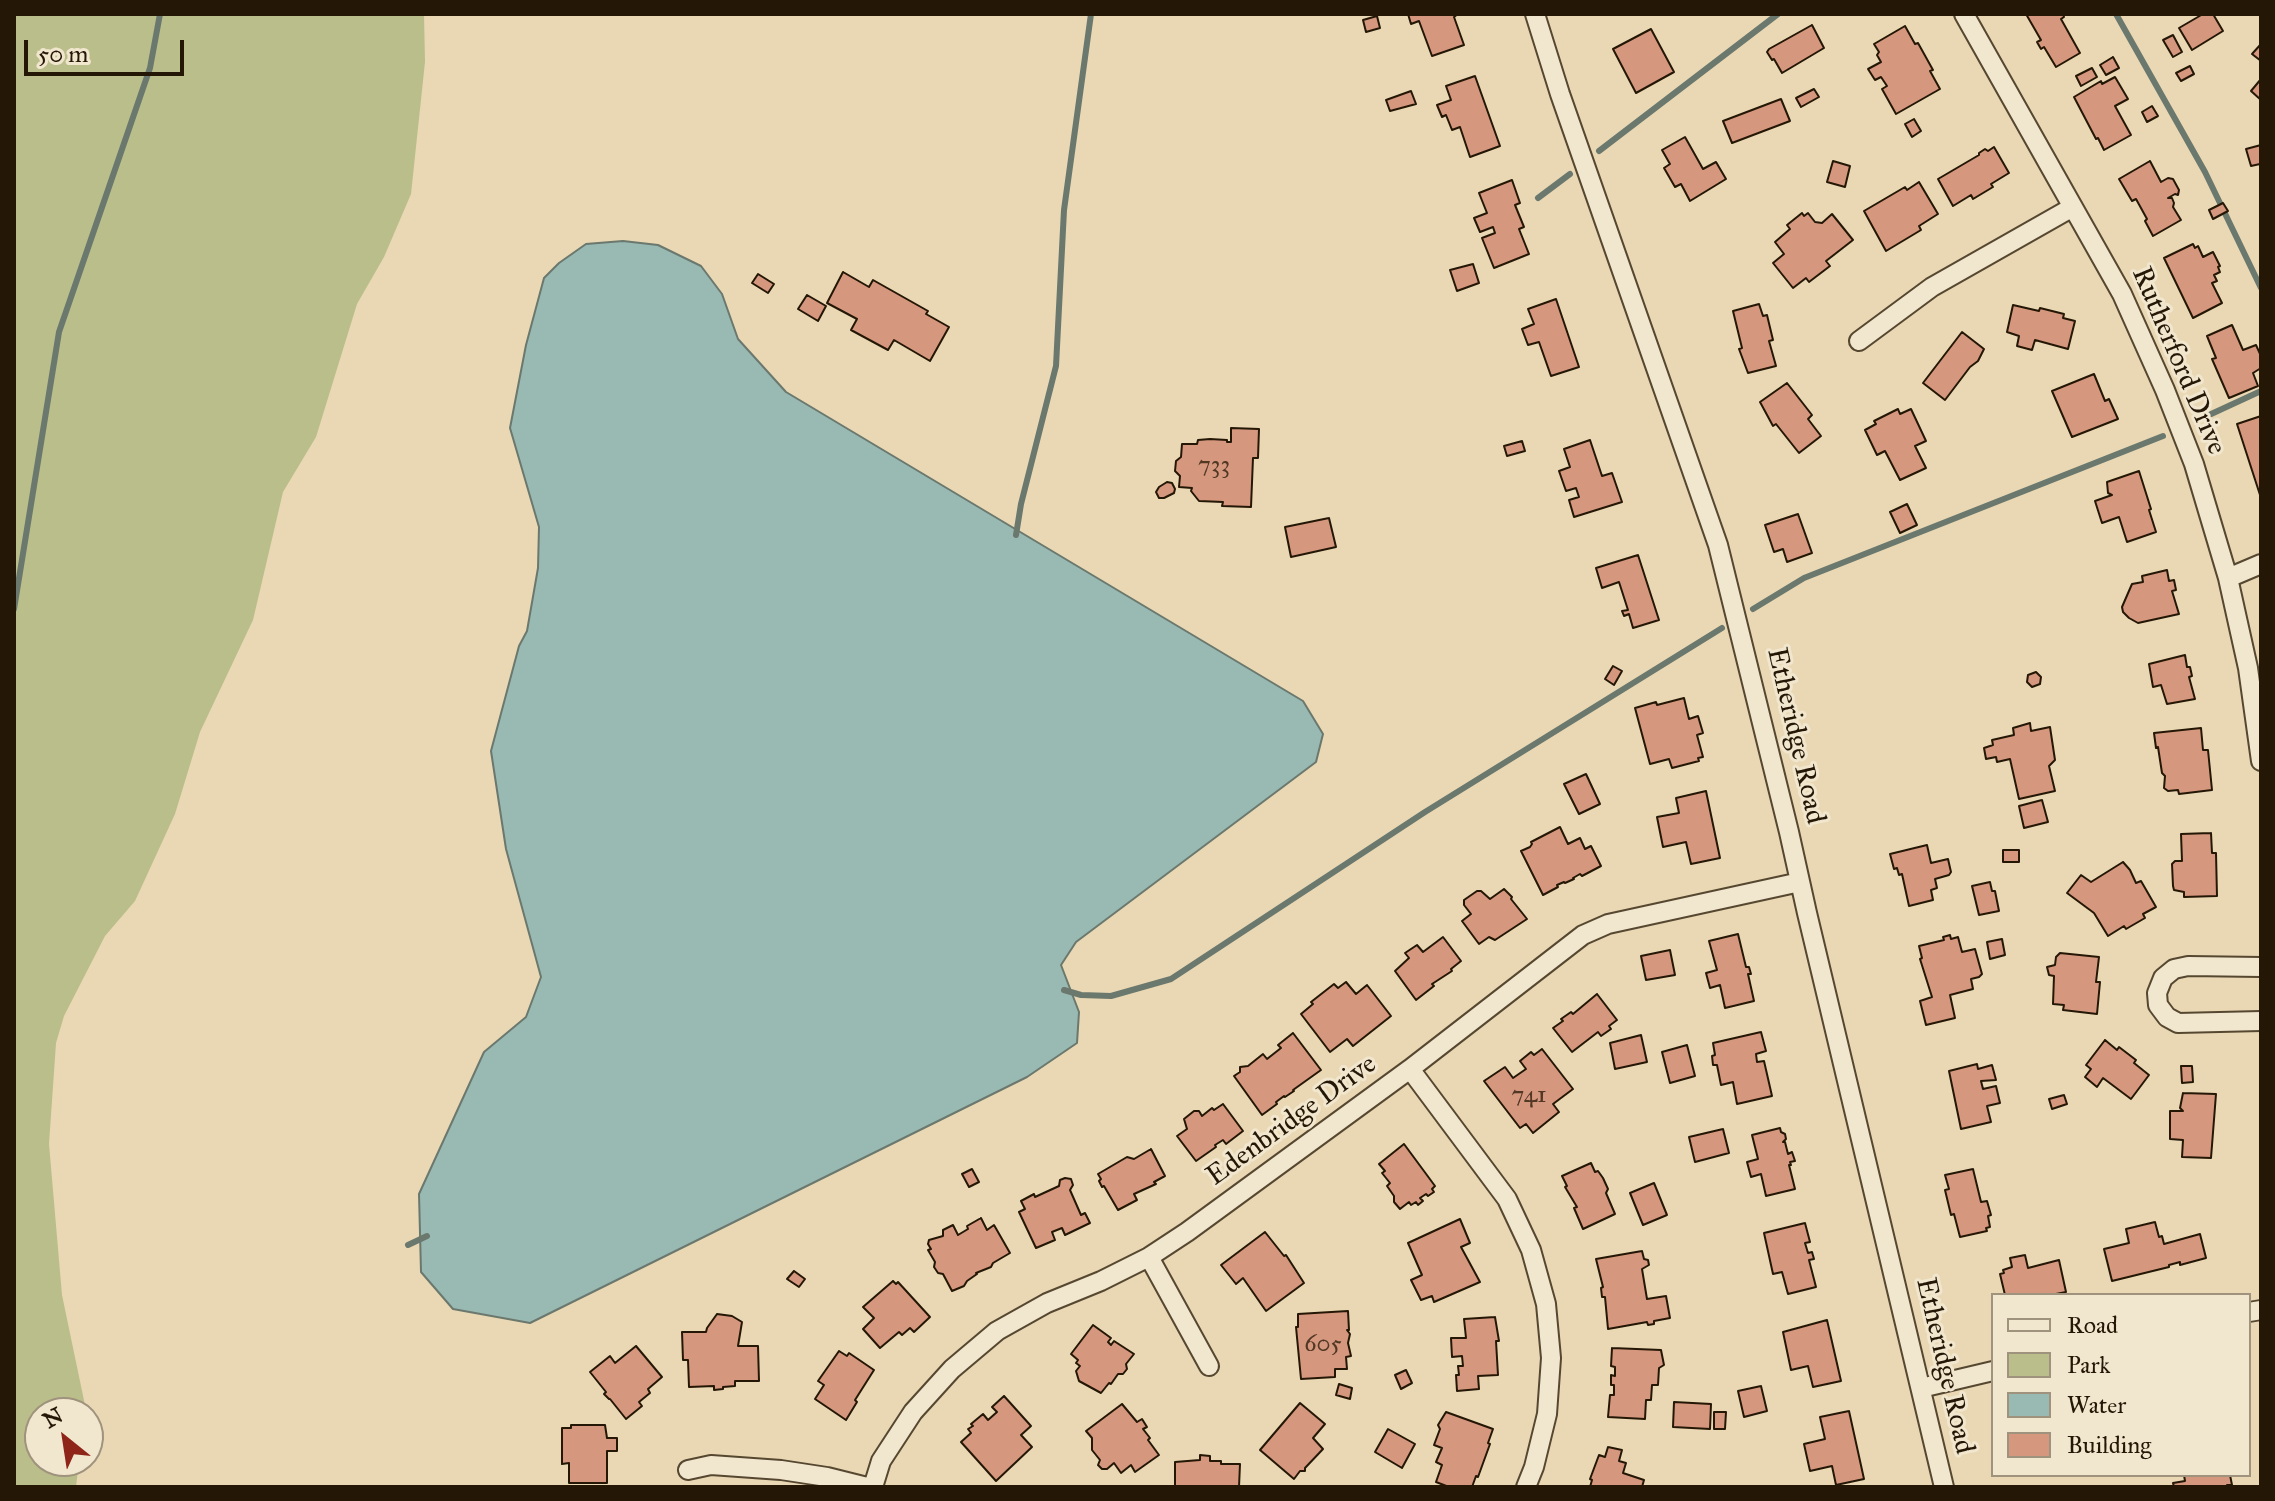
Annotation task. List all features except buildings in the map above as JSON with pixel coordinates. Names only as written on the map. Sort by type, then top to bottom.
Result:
[{"type":"street","name":"Etheridge Road","points":[[1535,14],[1565,109],[1718,545],[1944,1487]]},
{"type":"street","name":"Rutherford Drive","points":[[1964,14],[2122,294],[2165,390],[2194,464],[2228,578],[2248,668],[2261,761]]},
{"type":"street","points":[[1859,341],[1932,287],[2073,207]]},
{"type":"street","points":[[2228,578],[2261,564]]},
{"type":"street","name":"Edenbridge Drive","points":[[870,1487],[881,1461],[913,1412],[952,1369],[997,1331],[1047,1303],[1149,1257],[1220,1209],[1410,1069],[1583,935],[1608,924],[1800,882]]},
{"type":"street","points":[[2261,967],[2188,966],[2174,969],[2163,978],[2157,993],[2158,1005],[2167,1017],[2178,1023],[2261,1021]]},
{"type":"street","points":[[1410,1069],[1507,1199],[1531,1250],[1539,1277],[1546,1304],[1551,1358],[1547,1414],[1526,1487]]},
{"type":"street","points":[[1149,1257],[1209,1366]]},
{"type":"street","points":[[1921,1388],[1991,1371]]},
{"type":"street","points":[[688,1470],[711,1465],[781,1470],[870,1487]]},
{"type":"green space","points":[[14,14],[424,14],[425,62],[411,194],[384,257],[357,304],[316,437],[283,492],[253,620],[200,732],[175,814],[135,901],[105,936],[64,1016],[56,1043],[49,1144],[62,1295],[83,1397],[24,1397],[24,1477],[77,1477],[76,1487],[14,1487]]},
{"type":"water","points":[[623,241],[658,245],[701,266],[722,294],[738,339],[786,392],[1303,701],[1323,734],[1316,762],[1076,942],[1061,965],[1079,1012],[1077,1043],[1027,1077],[530,1323],[453,1309],[421,1272],[419,1194],[484,1052],[526,1017],[541,977],[506,849],[491,751],[519,646],[527,631],[538,568],[539,527],[510,428],[526,345],[544,278],[586,244]]},
{"type":"waterway","points":[[14,609],[59,332],[150,68],[160,14]]},
{"type":"waterway","points":[[1016,535],[1056,366],[1064,210],[1091,14]]},
{"type":"waterway","points":[[1599,151],[1778,14]]},
{"type":"waterway","points":[[2116,14],[2205,172],[2261,288]]},
{"type":"waterway","points":[[1538,198],[1570,174]]},
{"type":"waterway","points":[[2196,421],[2261,391]]},
{"type":"waterway","points":[[1753,609],[1804,578],[2163,436]]},
{"type":"waterway","points":[[1064,990],[1081,995],[1111,996],[1171,979],[1425,812],[1722,628]]},
{"type":"waterway","points":[[408,1245],[427,1236]]}]
